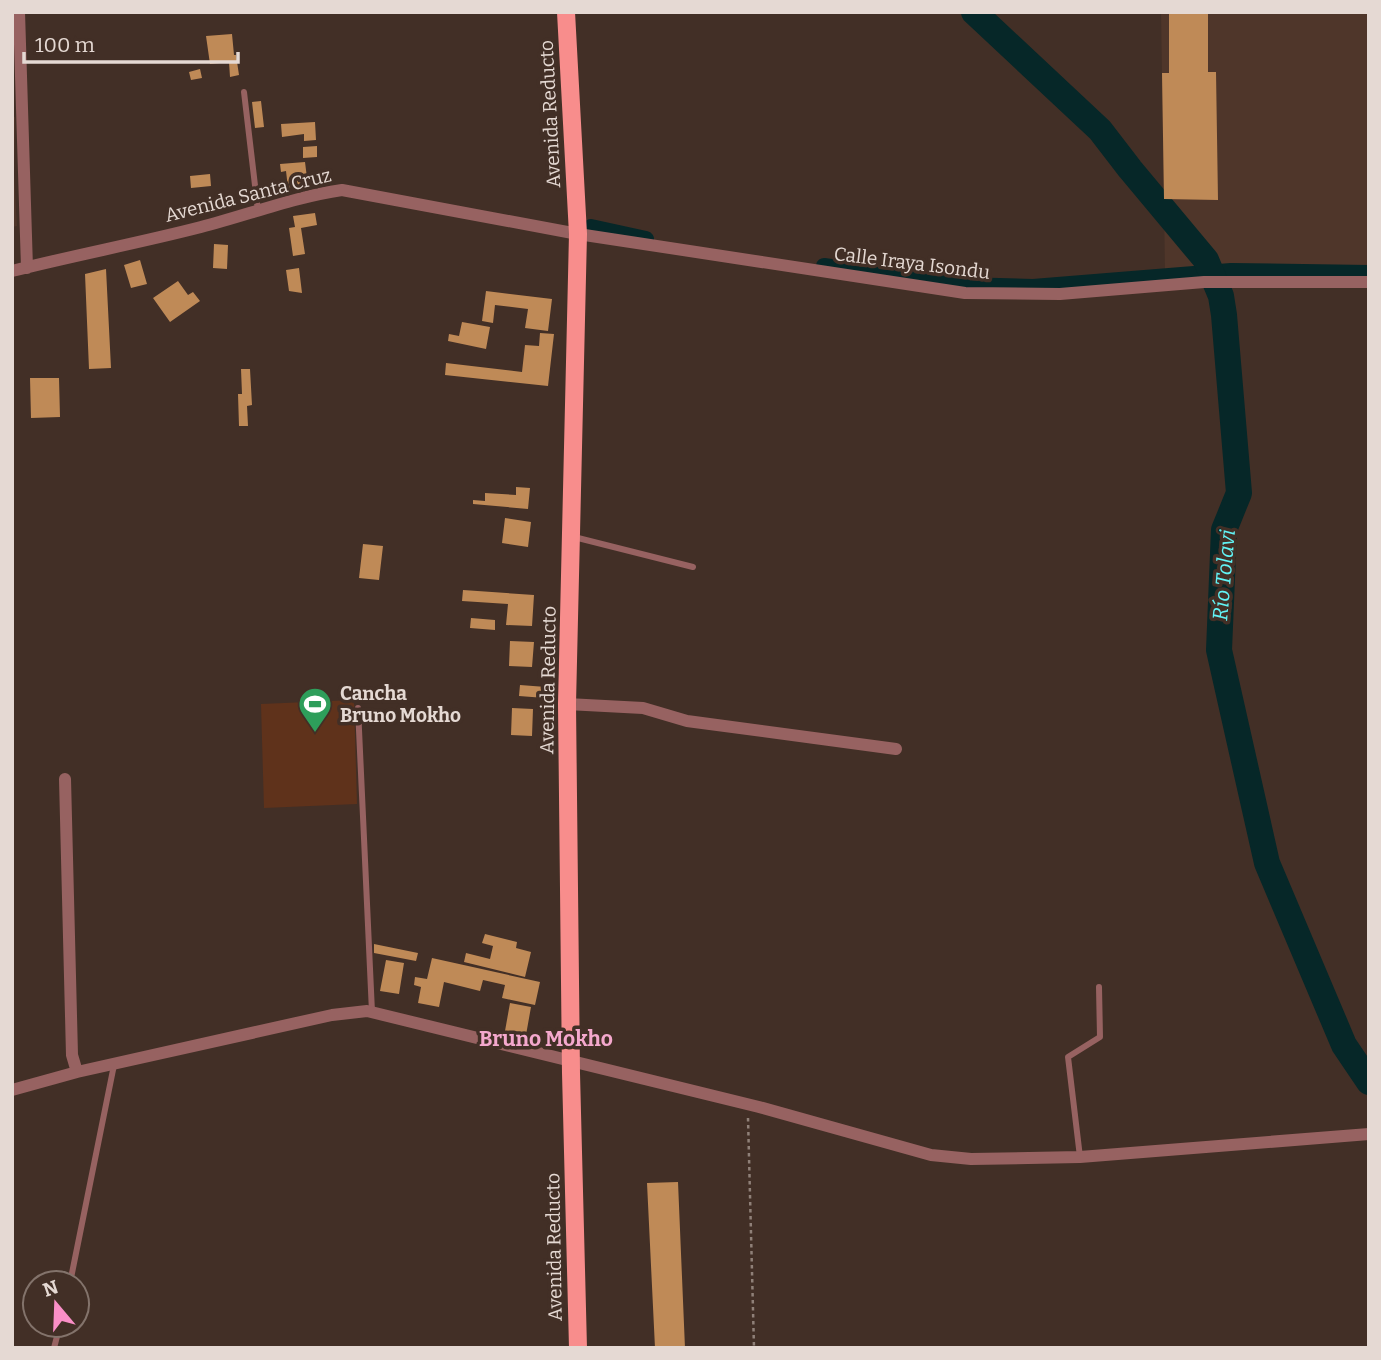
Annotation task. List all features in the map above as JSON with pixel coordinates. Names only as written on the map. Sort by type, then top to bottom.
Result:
[{"type":"main road","name":"Avenida Reducto","points":[[566,12],[578,234],[567,704],[578,1348]]},
{"type":"street","points":[[19,12],[27,268]]},
{"type":"street","name":"Avenida Santa Cruz","points":[[12,271],[135,244],[314,194],[342,190],[578,234]]},
{"type":"street","name":"Calle Iraya Isondu","points":[[578,234],[965,293],[1060,294],[1204,282],[1369,282]]},
{"type":"street","points":[[567,704],[643,708],[687,721],[896,749]]},
{"type":"street","points":[[65,779],[72,1055],[77,1072]]},
{"type":"street","points":[[12,1090],[77,1072],[332,1014],[367,1011],[747,1105],[931,1156],[971,1159],[1080,1157],[1369,1134]]},
{"type":"lane","points":[[244,92],[258,211]]},
{"type":"lane","points":[[572,537],[693,567]]},
{"type":"lane","points":[[358,708],[372,1012]]},
{"type":"lane","points":[[1080,1157],[1068,1057],[1100,1037],[1099,987]]},
{"type":"lane","points":[[73,1269],[115,1063]]},
{"type":"path","points":[[747,1105],[754,1348]]},
{"type":"shaded area","points":[[1161,12],[1369,12],[1369,265],[1233,267],[1165,272]]},
{"type":"shaded area","points":[[12,117],[15,117],[17,226],[12,227]]},
{"type":"shaded area","points":[[354,700],[357,804],[264,808],[261,704]]},
{"type":"building","points":[[1169,12],[1208,12],[1208,72],[1216,72],[1218,200],[1164,199],[1162,73],[1169,73]]},
{"type":"building","points":[[232,34],[239,75],[230,77],[229,62],[210,64],[206,36]]},
{"type":"building","points":[[200,69],[202,78],[191,80],[189,72]]},
{"type":"building","points":[[261,101],[264,127],[255,128],[252,102]]},
{"type":"building","points":[[315,122],[316,140],[304,141],[304,134],[282,137],[281,124]]},
{"type":"building","points":[[317,146],[317,157],[303,158],[303,147]]},
{"type":"building","points":[[305,162],[308,186],[288,188],[286,171],[281,172],[280,164]]},
{"type":"building","points":[[210,174],[211,186],[191,188],[190,176]]},
{"type":"building","points":[[315,213],[317,225],[301,228],[305,254],[293,256],[289,228],[295,227],[293,216]]},
{"type":"building","points":[[214,244],[228,245],[227,269],[213,268]]},
{"type":"building","points":[[140,260],[147,284],[131,288],[124,265]]},
{"type":"building","points":[[299,268],[302,293],[289,291],[286,270]]},
{"type":"building","points":[[106,269],[111,368],[89,369],[85,274]]},
{"type":"building","points":[[178,281],[188,295],[193,292],[200,301],[170,322],[153,298]]},
{"type":"building","points":[[486,291],[552,299],[548,331],[525,328],[528,309],[495,305],[493,323],[482,321]]},
{"type":"building","points":[[462,322],[490,327],[486,349],[448,341],[449,334],[459,336]]},
{"type":"building","points":[[540,333],[554,334],[548,386],[445,375],[446,363],[522,372],[525,345],[539,346]]},
{"type":"building","points":[[241,369],[250,369],[252,405],[247,406],[248,426],[239,426],[238,394],[242,394]]},
{"type":"building","points":[[30,378],[59,378],[60,417],[31,418]]},
{"type":"building","points":[[516,487],[530,488],[528,509],[473,504],[473,500],[485,501],[485,493],[516,495]]},
{"type":"building","points":[[505,518],[531,522],[528,547],[502,543]]},
{"type":"building","points":[[363,544],[383,546],[379,580],[359,578]]},
{"type":"building","points":[[463,590],[534,595],[532,626],[506,625],[508,604],[462,601]]},
{"type":"building","points":[[471,618],[495,620],[495,630],[470,628]]},
{"type":"building","points":[[510,641],[534,642],[532,667],[509,666]]},
{"type":"building","points":[[520,685],[546,687],[545,698],[519,696]]},
{"type":"building","points":[[512,708],[533,709],[532,736],[511,735]]},
{"type":"building","points":[[485,934],[517,942],[516,948],[531,952],[525,977],[464,962],[466,953],[490,959],[493,946],[482,943]]},
{"type":"building","points":[[374,944],[418,953],[416,961],[374,953]]},
{"type":"building","points":[[432,958],[540,982],[535,1005],[502,998],[505,985],[483,980],[480,991],[444,982],[439,1007],[418,1003],[421,987],[414,985],[415,977],[427,979]]},
{"type":"building","points":[[386,960],[404,963],[399,994],[380,991]]},
{"type":"building","points":[[510,1003],[531,1007],[526,1035],[505,1031]]},
{"type":"building","points":[[678,1182],[685,1348],[655,1348],[647,1183]]},
{"type":"waterway","name":"Río Tolavi","points":[[974,12],[1100,130],[1206,260],[1221,296],[1239,493],[1224,530],[1219,650],[1267,863],[1344,1045],[1369,1082]]},
{"type":"waterway","points":[[591,227],[646,239]]},
{"type":"waterway","points":[[824,266],[961,285],[1033,287],[1231,271],[1369,273]]},
{"type":"place","name":"Cancha Bruno Mokho","points":[[315,734]]},
{"type":"district","name":"Bruno Mokho","points":[[546,1039]]}]
